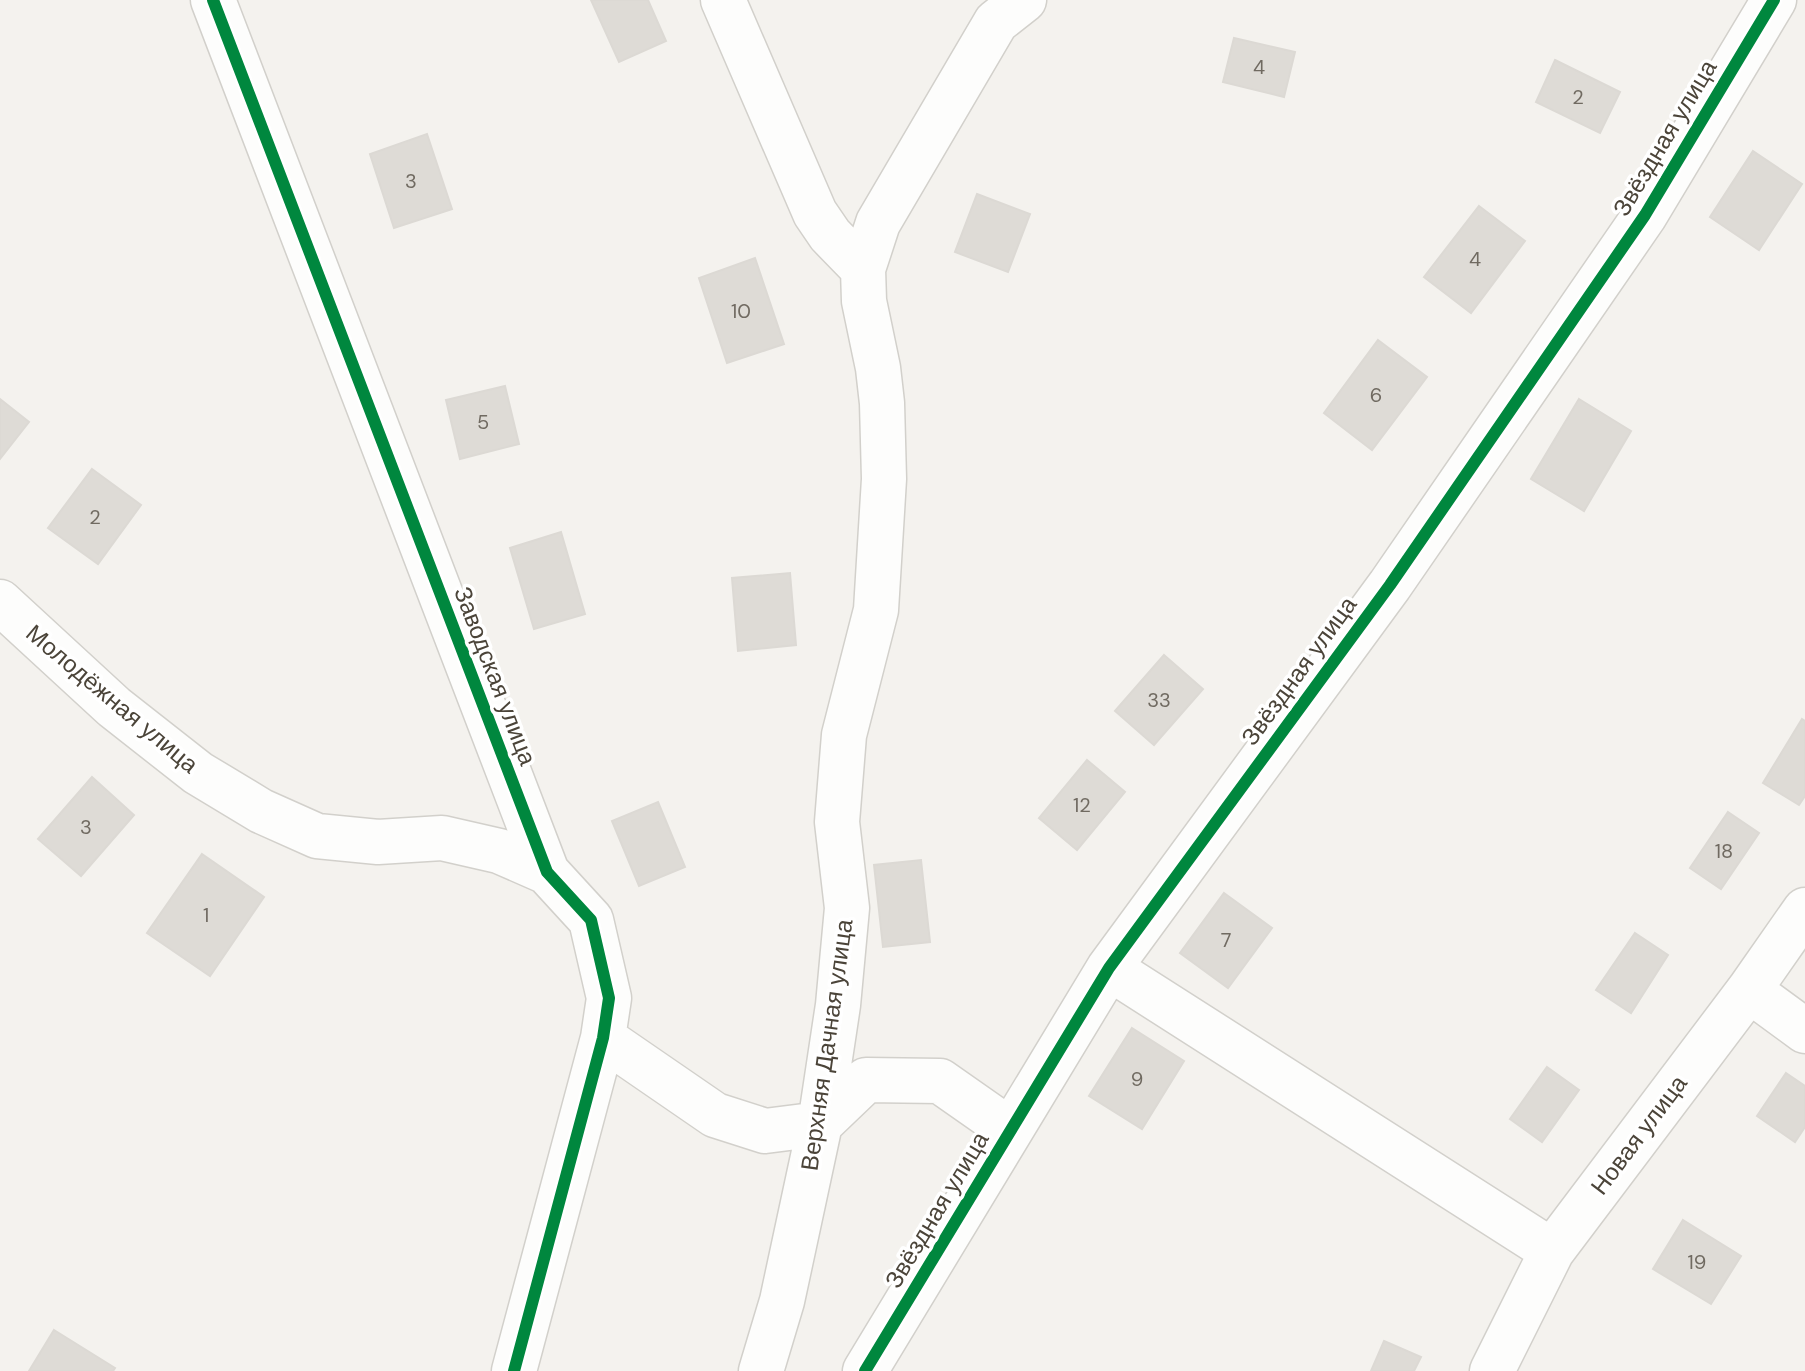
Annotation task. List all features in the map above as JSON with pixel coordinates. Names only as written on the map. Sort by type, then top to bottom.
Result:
[{"type":"street","name":"Заводская улица","points":[[213,0],[547,872],[591,920],[609,998],[603,1038],[514,1371]]},
{"type":"street","points":[[723,0],[815,213],[830,235],[863,269]]},
{"type":"street","name":"Верхняя Дачная улица","points":[[761,1371],[782,1301],[820,1124],[838,1005],[847,908],[837,822],[844,735],[876,610],[884,479],[882,403],[864,301],[863,269],[878,223],[996,22],[1024,0]]},
{"type":"street","name":"Звёздная улица","points":[[865,1371],[1109,968],[1390,585],[1584,304],[1645,215],[1774,0]]},
{"type":"street","name":"Молодёжная улица","points":[[0,602],[126,717],[198,773],[261,811],[317,836],[378,842],[442,838],[499,851],[547,872]]},
{"type":"street","name":"Новая улица","points":[[1492,1371],[1552,1251],[1749,990],[1805,910]]},
{"type":"street","points":[[1109,968],[1552,1251]]},
{"type":"street","points":[[1749,990],[1805,1031]]},
{"type":"street","points":[[603,1038],[715,1115],[765,1131],[820,1124],[866,1080],[940,1081],[1010,1130]]},
{"type":"building","points":[[591,0],[648,0],[666,41],[619,62]]},
{"type":"building","points":[[1234,38],[1295,52],[1284,97],[1223,82]]},
{"type":"building","points":[[1555,60],[1620,92],[1600,133],[1536,102]]},
{"type":"building","points":[[427,134],[452,209],[394,228],[370,154]]},
{"type":"building","points":[[1753,151],[1802,184],[1759,250],[1710,217]]},
{"type":"building","points":[[977,194],[1030,214],[1008,272],[955,252]]},
{"type":"building","points":[[1479,206],[1525,241],[1471,313],[1424,277]]},
{"type":"building","points":[[755,258],[784,344],[727,363],[699,278]]},
{"type":"building","points":[[1378,340],[1427,377],[1372,450],[1324,413]]},
{"type":"building","points":[[505,386],[519,444],[460,459],[446,400]]},
{"type":"building","points":[[0,399],[29,422],[0,459]]},
{"type":"building","points":[[1579,399],[1631,431],[1584,511],[1531,479]]},
{"type":"building","points":[[92,469],[141,505],[98,564],[48,528]]},
{"type":"building","points":[[561,532],[585,614],[534,629],[510,548]]},
{"type":"building","points":[[790,573],[796,645],[738,651],[732,578]]},
{"type":"building","points":[[1164,655],[1203,689],[1154,745],[1115,711]]},
{"type":"building","points":[[1802,719],[1805,721],[1805,796],[1799,805],[1763,783]]},
{"type":"building","points":[[1087,760],[1125,792],[1077,850],[1039,818]]},
{"type":"building","points":[[92,777],[134,815],[81,876],[38,839]]},
{"type":"building","points":[[658,802],[685,867],[639,886],[612,821]]},
{"type":"building","points":[[1728,812],[1759,833],[1721,889],[1690,868]]},
{"type":"building","points":[[202,854],[264,897],[210,976],[147,933]]},
{"type":"building","points":[[921,860],[930,942],[883,947],[874,865]]},
{"type":"building","points":[[1224,893],[1272,928],[1228,988],[1180,953]]},
{"type":"building","points":[[1635,933],[1668,955],[1631,1013],[1596,990]]},
{"type":"building","points":[[1132,1028],[1184,1061],[1142,1129],[1089,1096]]},
{"type":"building","points":[[1547,1067],[1579,1090],[1542,1142],[1510,1119]]},
{"type":"building","points":[[1786,1073],[1805,1086],[1805,1127],[1795,1142],[1757,1116]]},
{"type":"building","points":[[1683,1220],[1741,1256],[1711,1304],[1653,1269]]},
{"type":"building","points":[[54,1330],[115,1368],[113,1371],[29,1371]]},
{"type":"building","points":[[1384,1341],[1421,1357],[1414,1371],[1371,1371]]},
{"type":"cycle path","points":[[213,0],[547,872],[591,920],[609,998],[603,1038],[514,1371]]},
{"type":"cycle path","points":[[865,1371],[1109,968],[1390,585],[1645,215],[1774,0]]}]
